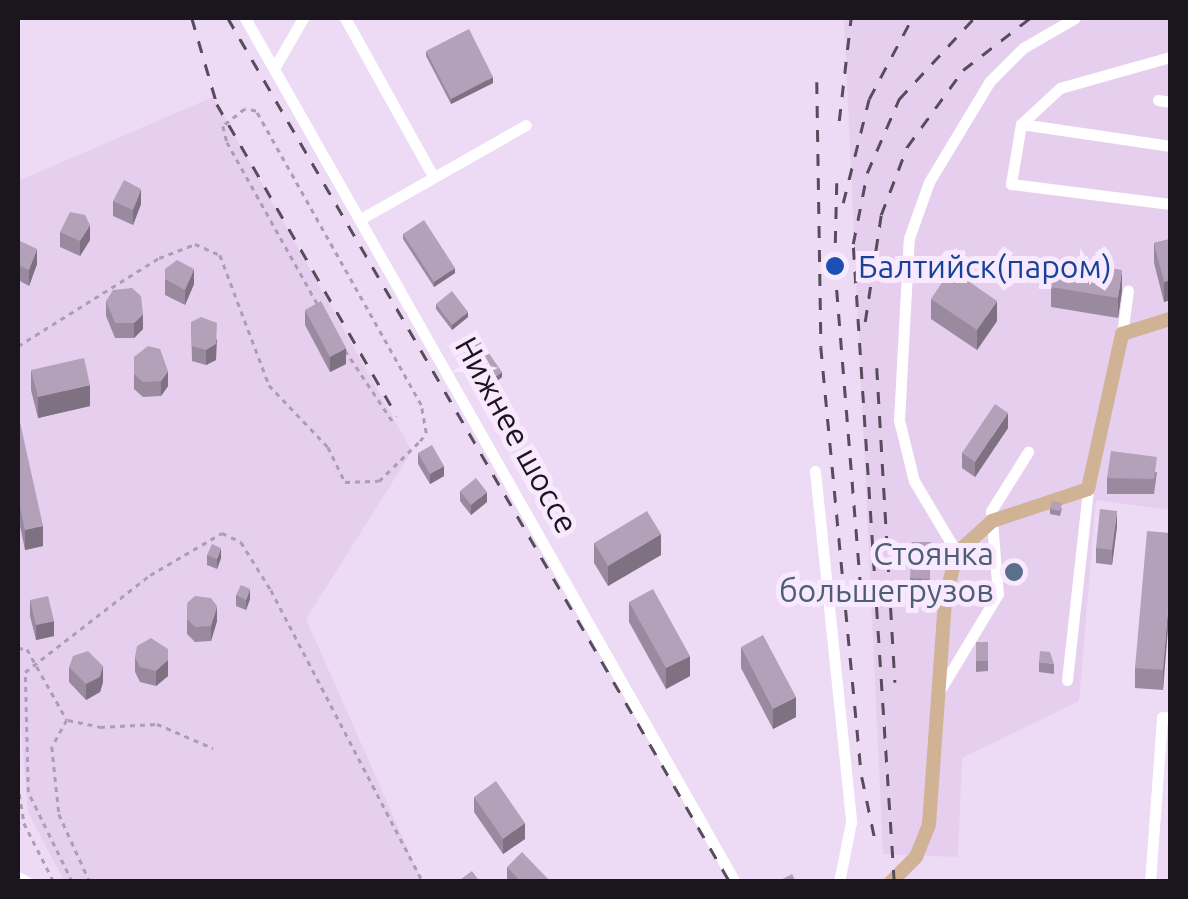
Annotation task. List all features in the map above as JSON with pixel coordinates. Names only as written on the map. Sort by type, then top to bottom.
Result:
[{"type":"main road","points":[[891,882],[916,857],[929,824],[945,600],[956,553],[992,521],[1088,490],[1122,334],[1170,319]]},
{"type":"street","name":"Нижнее шоссе","points":[[246,18],[364,217],[735,882]]},
{"type":"street","points":[[276,65],[302,18]]},
{"type":"street","points":[[345,18],[433,176]]},
{"type":"street","points":[[956,553],[914,481],[899,420],[909,238],[929,182],[990,81],[1023,48],[1076,18]]},
{"type":"street","points":[[1170,58],[1060,88],[1021,124],[1011,184],[1170,204]]},
{"type":"street","points":[[1021,124],[1170,146]]},
{"type":"street","points":[[364,217],[526,125]]},
{"type":"street","points":[[1122,334],[1128,290]]},
{"type":"street","points":[[940,690],[998,594],[994,501],[1028,452]]},
{"type":"street","points":[[815,471],[851,822],[839,882]]},
{"type":"street","points":[[1068,680],[1088,490]]},
{"type":"street","points":[[1150,882],[1162,718],[1170,718]]},
{"type":"street","points":[[18,877],[27,882]]},
{"type":"path","points":[[18,346],[159,258],[195,244],[220,255],[269,385],[328,447],[345,482],[380,481],[420,441],[426,433],[422,405],[256,111],[245,109],[223,126],[226,142],[321,310]]},
{"type":"path","points":[[341,344],[393,422]]},
{"type":"path","points":[[72,882],[28,792],[25,672],[150,575],[222,533],[241,542],[423,882]]},
{"type":"path","points":[[18,648],[27,648],[67,720],[100,728],[157,724],[213,748]]},
{"type":"path","points":[[67,720],[52,747],[59,814],[90,882]]},
{"type":"path","points":[[18,784],[24,824],[54,882]]},
{"type":"shaded area","points":[[844,18],[1170,18],[1170,510],[1096,500],[1079,701],[962,758],[958,857],[883,854]]},
{"type":"shaded area","points":[[213,97],[412,451],[306,619],[422,881],[64,881],[28,812],[18,695],[18,181]]},
{"type":"building","points":[[469,29],[493,77],[451,99],[426,51]]},
{"type":"building","points":[[124,180],[141,189],[133,210],[113,201]]},
{"type":"building","points":[[70,212],[85,215],[90,225],[80,241],[60,232]]},
{"type":"building","points":[[424,220],[455,268],[434,282],[403,234]]},
{"type":"building","points":[[1170,239],[1170,280],[1164,282],[1154,243]]},
{"type":"building","points":[[20,241],[37,249],[29,270],[18,265]]},
{"type":"building","points":[[1055,259],[1122,270],[1118,298],[1051,287]]},
{"type":"building","points":[[177,260],[194,269],[185,290],[165,279],[165,269]]},
{"type":"building","points":[[951,269],[997,301],[977,330],[931,299]]},
{"type":"building","points":[[132,288],[141,296],[143,314],[134,323],[115,323],[106,301],[113,290]]},
{"type":"building","points":[[452,291],[468,312],[452,325],[436,304]]},
{"type":"building","points":[[321,301],[346,348],[330,357],[305,310]]},
{"type":"building","points":[[201,317],[217,323],[216,344],[206,350],[192,346],[191,322]]},
{"type":"building","points":[[478,338],[502,372],[489,382],[464,348]]},
{"type":"building","points":[[148,346],[160,349],[168,371],[161,381],[143,382],[134,374],[134,357]]},
{"type":"building","points":[[84,358],[90,385],[38,397],[31,370]]},
{"type":"building","points":[[995,404],[1008,413],[975,462],[962,453]]},
{"type":"building","points":[[18,413],[43,526],[25,530],[18,497]]},
{"type":"building","points":[[432,445],[444,466],[430,474],[418,453]]},
{"type":"building","points":[[1111,451],[1157,457],[1154,479],[1107,478]]},
{"type":"building","points":[[476,478],[487,492],[471,505],[460,491]]},
{"type":"building","points":[[1052,501],[1062,503],[1060,511],[1050,509]]},
{"type":"building","points":[[1100,509],[1117,511],[1112,550],[1096,548]]},
{"type":"building","points":[[647,511],[661,534],[608,566],[594,543]]},
{"type":"building","points":[[1147,531],[1170,533],[1163,670],[1135,668]]},
{"type":"building","points":[[912,542],[931,542],[929,579],[910,578]]},
{"type":"building","points":[[212,544],[221,548],[217,559],[207,555]]},
{"type":"building","points":[[241,585],[250,589],[246,600],[236,595]]},
{"type":"building","points":[[653,589],[690,656],[666,668],[629,602]]},
{"type":"building","points":[[48,596],[54,621],[36,625],[30,600]]},
{"type":"building","points":[[195,596],[211,598],[217,606],[211,626],[195,627],[187,619],[187,603]]},
{"type":"building","points":[[763,635],[796,697],[773,709],[741,647]]},
{"type":"building","points":[[151,638],[168,649],[168,660],[156,671],[140,667],[135,657],[137,646]]},
{"type":"building","points":[[976,642],[988,642],[988,661],[976,661]]},
{"type":"building","points":[[88,651],[103,666],[100,677],[86,684],[69,667],[73,656]]},
{"type":"building","points":[[1040,651],[1050,652],[1054,664],[1039,662]]},
{"type":"building","points":[[496,781],[525,823],[503,839],[474,797]]},
{"type":"building","points":[[522,852],[551,882],[521,882],[507,867]]},
{"type":"building","points":[[472,871],[480,882],[457,882]]},
{"type":"building","points":[[792,874],[796,882],[777,882]]},
{"type":"railway","points":[[192,18],[217,104],[397,416]]},
{"type":"railway","points":[[228,18],[730,882]]},
{"type":"railway","points":[[839,121],[851,18]]},
{"type":"railway","points":[[843,203],[869,99],[912,18]]},
{"type":"railway","points":[[894,882],[853,244],[867,173],[899,99],[974,18]]},
{"type":"railway","points":[[865,322],[881,215],[907,147],[963,70],[1030,18]]},
{"type":"railway","points":[[817,82],[821,347],[862,777],[876,844]]},
{"type":"railway","points":[[837,183],[835,266],[861,592]]},
{"type":"railway","points":[[877,368],[895,682]]},
{"type":"place","name":"Балтийск(паром)","points":[[835,266]]},
{"type":"place","name":"Стоянка большегрузов","points":[[1014,572]]}]
